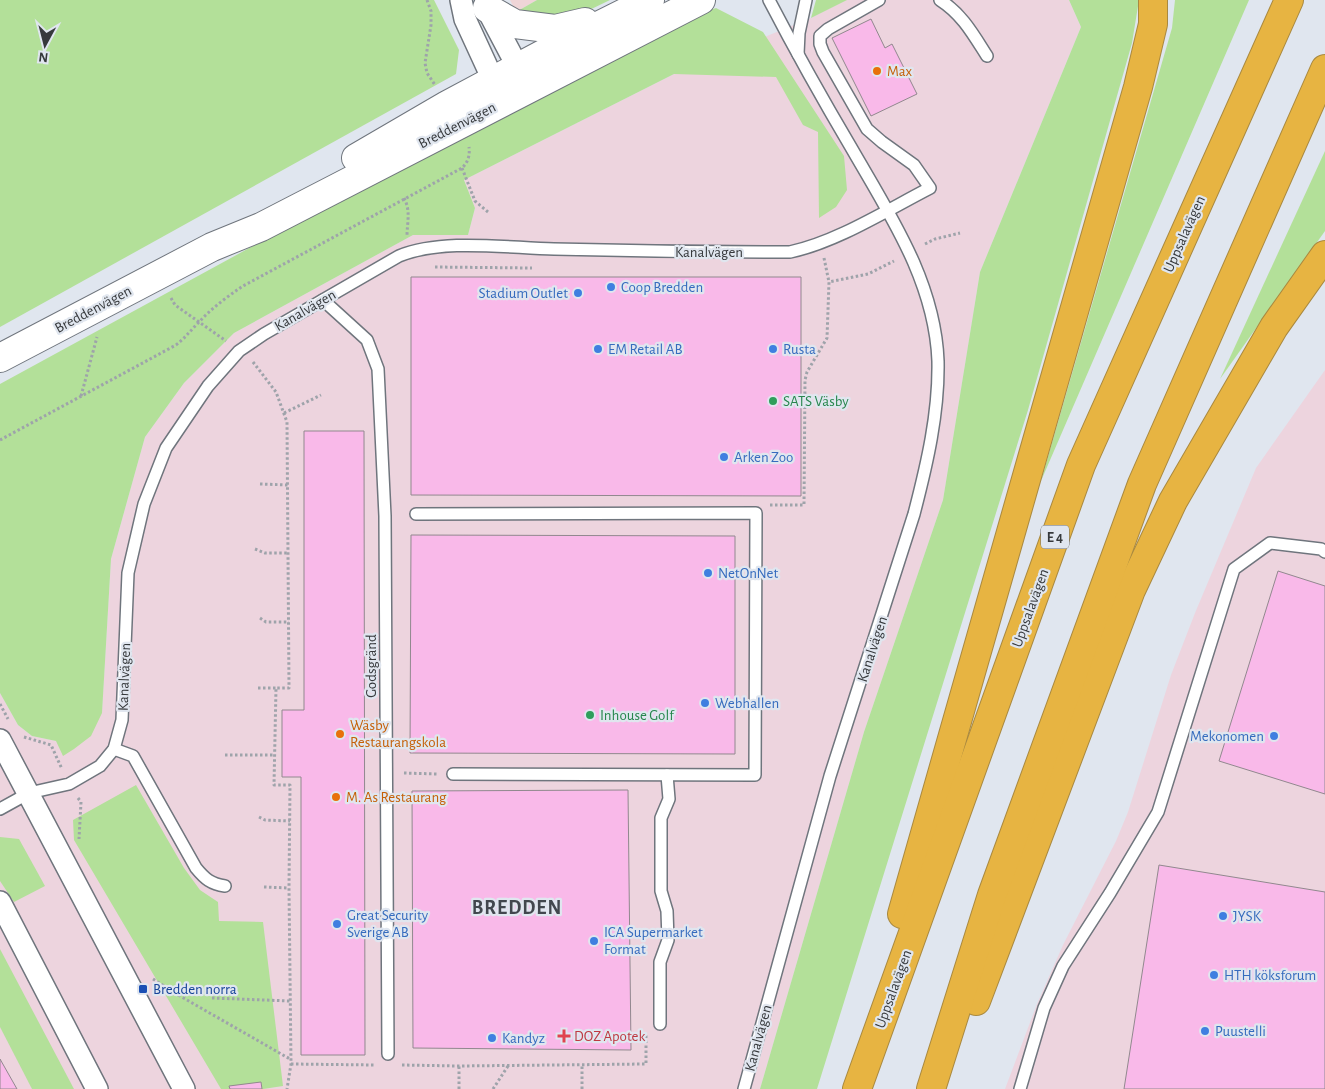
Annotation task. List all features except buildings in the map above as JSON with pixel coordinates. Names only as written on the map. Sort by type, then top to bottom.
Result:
[{"type":"highway","points":[[852,1089],[1138,87],[1152,24],[1153,0]]},
{"type":"highway","name":"Uppsalavägen","points":[[857,1089],[1081,465],[1289,0]]},
{"type":"highway","points":[[931,1089],[992,894],[1142,484],[1325,69]]},
{"type":"highway","points":[[943,1089],[1131,590],[1172,501],[1274,327],[1325,255]]},
{"type":"street","points":[[461,0],[465,19],[498,91]]},
{"type":"street","name":"Breddenvägen","points":[[524,78],[624,14],[650,0]]},
{"type":"street","name":"Breddenvägen","points":[[0,358],[212,246],[254,216],[498,91],[701,0]]},
{"type":"street","points":[[484,4],[515,24],[555,29],[624,14]]},
{"type":"street","points":[[484,4],[524,78]]},
{"type":"street","points":[[0,740],[184,1089]]},
{"type":"street","points":[[0,902],[97,1089]]},
{"type":"lane","name":"Kanalvägen","points":[[744,1089],[830,776],[914,514],[924,474],[938,388],[938,359],[934,326],[910,252],[798,55],[769,0]]},
{"type":"lane","points":[[798,55],[799,33],[806,0]]},
{"type":"lane","points":[[879,0],[828,29],[820,36],[820,44],[867,129],[914,164],[930,188],[887,210]]},
{"type":"lane","points":[[940,0],[967,23],[987,56]]},
{"type":"lane","name":"Kanalvägen","points":[[0,809],[29,793],[69,784],[100,766],[114,748],[122,720],[128,572],[144,504],[166,448],[208,386],[239,351],[264,334],[399,256],[411,252],[445,246],[624,251],[790,252],[820,244],[887,210]]},
{"type":"lane","name":"Godsgränd","points":[[323,300],[367,340],[378,370],[385,516],[388,1054]]},
{"type":"lane","points":[[416,514],[756,513],[755,775],[453,774]]},
{"type":"lane","points":[[1020,1089],[1044,1008],[1063,966],[1110,893],[1158,812],[1234,570],[1270,543],[1321,549],[1325,552]]},
{"type":"lane","points":[[114,748],[133,756],[196,868],[205,879],[225,886]]},
{"type":"lane","points":[[660,1024],[660,962],[668,940],[667,910],[660,891],[661,818],[669,799],[668,775]]},
{"type":"path","points":[[0,440],[176,345],[190,333],[199,321],[224,299],[243,286],[462,168],[466,164],[469,151],[453,115],[427,73],[426,52],[431,25],[431,11],[427,0]]},
{"type":"path","points":[[462,168],[475,201],[488,212]]},
{"type":"path","points":[[404,198],[409,214],[407,240]]},
{"type":"path","points":[[924,244],[960,232]]},
{"type":"path","points":[[767,505],[804,505],[805,380],[807,372],[828,338],[830,282],[820,244]]},
{"type":"path","points":[[830,282],[868,274],[896,260]]},
{"type":"path","points":[[171,296],[175,305],[252,360],[276,392],[287,422],[289,688],[258,688]]},
{"type":"path","points":[[81,397],[97,337]]},
{"type":"path","points":[[284,414],[321,395]]},
{"type":"path","points":[[260,484],[288,485]]},
{"type":"path","points":[[255,549],[265,554],[288,553]]},
{"type":"path","points":[[260,618],[266,622],[289,622]]},
{"type":"path","points":[[276,688],[274,785],[290,785],[291,1064],[287,1089]]},
{"type":"path","points":[[225,755],[275,755]]},
{"type":"path","points":[[387,773],[453,774]]},
{"type":"path","points":[[259,817],[265,820],[290,821]]},
{"type":"path","points":[[264,887],[289,888]]},
{"type":"path","points":[[148,976],[291,1059]]},
{"type":"path","points":[[212,998],[290,1001]]},
{"type":"path","points":[[396,1065],[646,1064],[646,1025]]},
{"type":"path","points":[[291,1064],[378,1065]]},
{"type":"path","points":[[493,1089],[508,1065]]},
{"type":"path","points":[[582,1065],[582,1089]]},
{"type":"path","points":[[459,1066],[459,1089]]},
{"type":"shaded area","points":[[510,0],[537,0],[516,12]]},
{"type":"shaded area","points":[[846,0],[1069,0],[1081,27],[980,272],[943,500],[864,732],[760,1089],[0,1089],[0,693],[18,725],[32,736],[56,741],[102,712],[111,559],[145,437],[184,383],[234,333],[413,235],[468,235],[475,208],[464,180],[674,74],[811,18]]},
{"type":"shaded area","points":[[1325,370],[1325,1089],[1005,1089],[1037,1004],[1063,945],[1116,841],[1128,812],[1171,675],[1256,468]]},
{"type":"green space","points":[[0,0],[434,0],[459,50],[456,74],[0,327]]},
{"type":"green space","points":[[537,0],[610,0],[579,15],[546,20],[516,12]]},
{"type":"green space","points":[[816,0],[847,0],[811,18]]},
{"type":"green space","points":[[1069,0],[1139,0],[1132,43],[1028,410],[817,1089],[760,1089],[864,732],[943,500],[980,272],[1081,27]]},
{"type":"green space","points":[[1175,0],[1249,0],[1041,481],[1172,28]]},
{"type":"green space","points":[[716,8],[763,32],[844,156],[847,190],[836,207],[819,218],[818,132],[803,125],[776,77],[674,74],[464,180],[475,208],[468,235],[413,235],[234,333],[184,383],[145,437],[111,559],[102,713],[91,736],[63,756],[56,741],[32,736],[18,725],[0,693],[0,384],[636,37]]},
{"type":"green space","points":[[1325,151],[1325,231],[1220,379]]},
{"type":"green space","points":[[136,785],[184,868],[200,890],[218,902],[219,921],[263,922],[283,1086],[263,1089],[221,1089],[74,840],[73,820]]},
{"type":"green space","points":[[0,837],[19,839],[45,886],[14,902],[0,881]]},
{"type":"green space","points":[[0,949],[74,1089],[32,1089],[0,1027]]},
{"type":"place","name":"Max","points":[[877,71]]},
{"type":"place","name":"Coop Bredden","points":[[611,287]]},
{"type":"place","name":"Stadium Outlet","points":[[578,293]]},
{"type":"place","name":"EM Retail AB","points":[[598,349]]},
{"type":"place","name":"Rusta","points":[[773,349]]},
{"type":"place","name":"SATS Väsby","points":[[773,401]]},
{"type":"place","name":"Arken Zoo","points":[[724,457]]},
{"type":"place","name":"NetOnNet","points":[[708,573]]},
{"type":"place","name":"Webhallen","points":[[705,703]]},
{"type":"place","name":"Inhouse Golf","points":[[590,715]]},
{"type":"place","name":"Wäsby Restaurangskola","points":[[340,734]]},
{"type":"place","name":"Mekonomen","points":[[1274,736]]},
{"type":"place","name":"M. As Restaurang","points":[[336,797]]},
{"type":"place","name":"JYSK","points":[[1223,916]]},
{"type":"place","name":"Great Security Sverige AB","points":[[337,924]]},
{"type":"place","name":"ICA Supermarket Format","points":[[594,941]]},
{"type":"place","name":"HTH köksforum","points":[[1214,975]]},
{"type":"place","name":"Bredden norra","points":[[143,989]]},
{"type":"place","name":"Puustelli","points":[[1205,1031]]},
{"type":"place","name":"DOZ Apotek","points":[[564,1036]]},
{"type":"place","name":"Kandyz","points":[[492,1038]]},
{"type":"district","name":"BREDDEN","points":[[517,907]]}]
